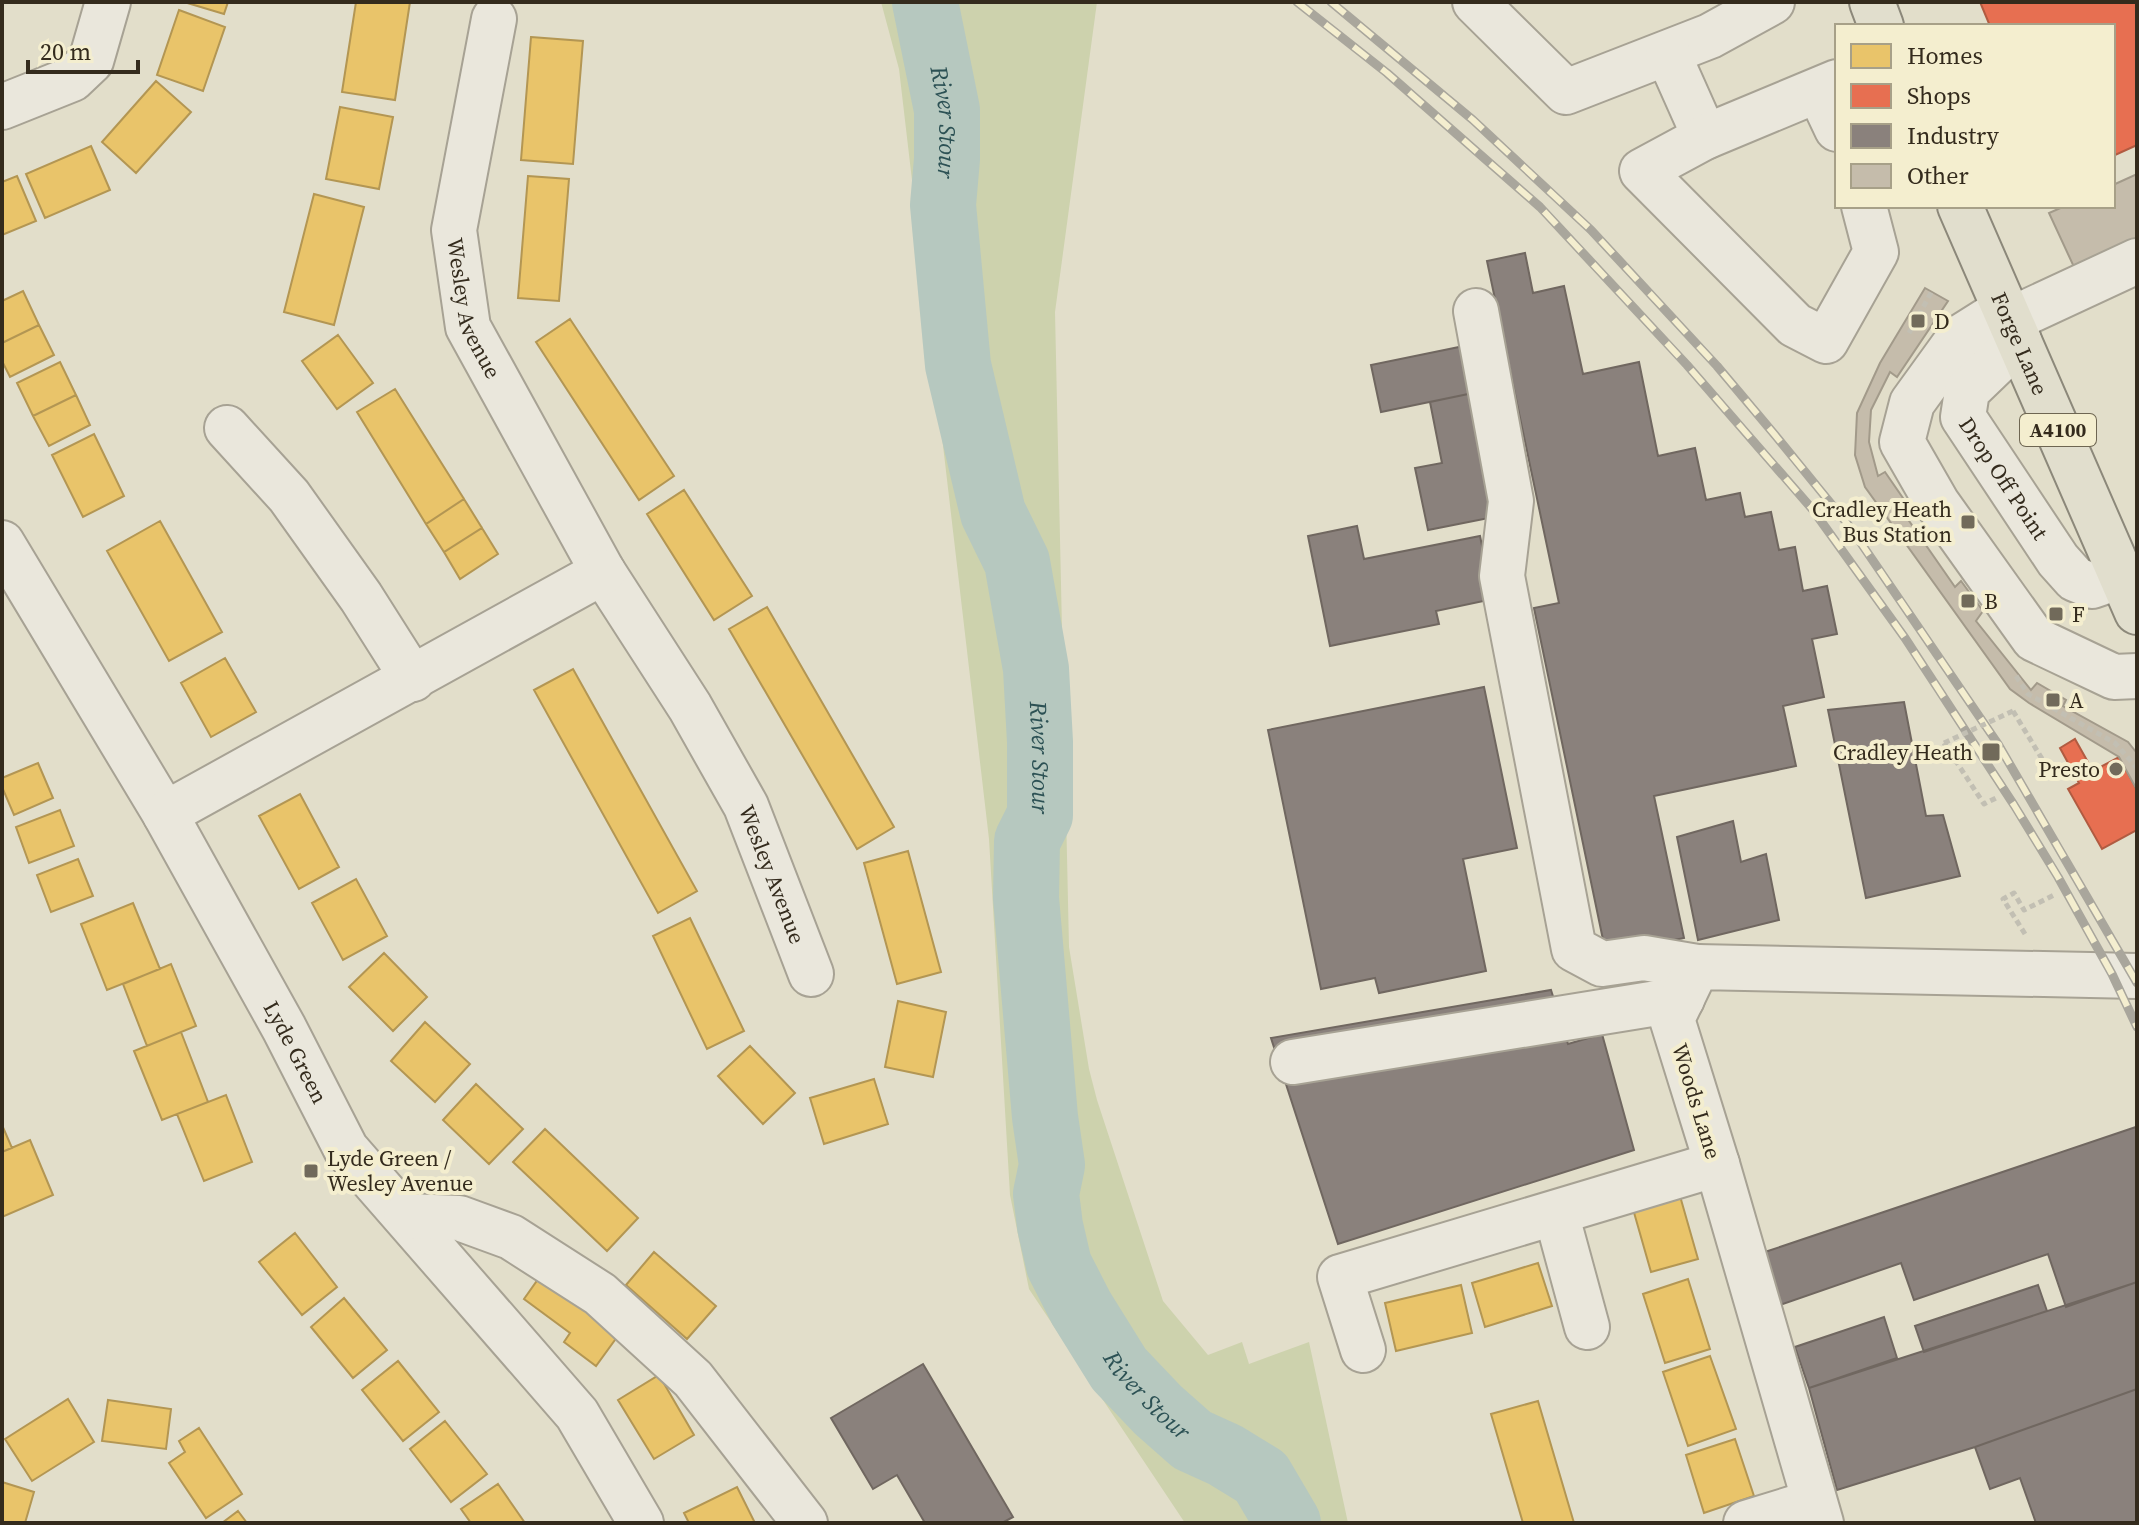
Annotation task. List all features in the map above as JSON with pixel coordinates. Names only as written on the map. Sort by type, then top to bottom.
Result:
[{"type":"main road","points":[[1872,2],[1880,24]]},
{"type":"main road","name":"Forge Lane","points":[[1961,208],[2129,594]]},
{"type":"street","points":[[2,107],[72,79],[91,61],[108,2]]},
{"type":"street","points":[[1475,2],[1566,92],[1710,36],[1772,2]]},
{"type":"street","name":"Wesley Avenue","points":[[494,19],[454,230],[468,327],[603,572],[690,707],[746,806],[811,974]]},
{"type":"street","points":[[1668,54],[1705,137]]},
{"type":"street","points":[[1831,101],[1705,137],[1642,171],[1795,325],[1826,341],[1876,252],[1865,208]]},
{"type":"street","points":[[2137,261],[2011,323],[1959,338],[1912,403],[1902,442],[1937,503],[2034,639],[2114,677],[2137,676]]},
{"type":"street","points":[[1476,311],[1511,501],[1502,576],[1574,949],[1602,964],[1644,958],[1689,983]]},
{"type":"street","name":"Drop Off Point","points":[[2011,323],[1967,391],[1963,417],[2058,560],[2075,579],[2129,594]]},
{"type":"street","points":[[227,428],[289,496],[361,597],[413,679]]},
{"type":"street","name":"Lyde Green","points":[[3,550],[165,814],[284,1028],[346,1149],[577,1414],[641,1523]]},
{"type":"street","points":[[165,814],[603,572]]},
{"type":"street","points":[[1293,1062],[1689,983],[2050,972],[2137,976]]},
{"type":"street","name":"Woods Lane","points":[[1689,983],[1672,1019],[1818,1513]]},
{"type":"street","points":[[1363,1350],[1340,1277],[1717,1164]]},
{"type":"street","points":[[1556,1213],[1587,1327]]},
{"type":"street","points":[[406,1216],[459,1218],[511,1237],[600,1294],[693,1379],[805,1523]]},
{"type":"street","points":[[1746,1523],[1818,1513]]},
{"type":"path","points":[[1998,797],[1984,804],[1944,743],[2013,711],[2050,772],[2043,776]]},
{"type":"path","points":[[2050,972],[2049,943],[2028,938],[2003,899],[2014,893],[2024,910],[2054,895]]},
{"type":"green space","points":[[881,2],[1097,2],[1055,312],[1069,947],[1089,1069],[1163,1301],[1208,1355],[1242,1342],[1249,1364],[1309,1342],[1348,1523],[1185,1523],[1029,1289],[1010,1195],[989,839],[899,69]]},
{"type":"building: Homes","points":[[184,2],[228,2],[224,14]]},
{"type":"building: Homes","points":[[356,2],[410,2],[395,100],[342,92]]},
{"type":"building: Homes","points":[[179,10],[225,27],[203,91],[157,75]]},
{"type":"building: Homes","points":[[531,37],[583,41],[573,164],[521,160]]},
{"type":"building: Homes","points":[[156,81],[191,112],[136,173],[102,142]]},
{"type":"building: Homes","points":[[340,107],[393,117],[379,189],[326,179]]},
{"type":"building: Homes","points":[[91,146],[110,190],[45,218],[26,174]]},
{"type":"building: Homes","points":[[17,176],[36,221],[2,235],[2,182]]},
{"type":"building: Homes","points":[[528,176],[569,179],[559,301],[518,298]]},
{"type":"building: Homes","points":[[314,194],[364,207],[334,325],[284,312]]},
{"type":"building: Homes","points":[[23,291],[39,325],[2,343],[2,301]]},
{"type":"building: Homes","points":[[570,319],[674,476],[639,500],[536,342]]},
{"type":"building: Homes","points":[[39,325],[54,355],[10,377],[2,361],[2,343]]},
{"type":"building: Homes","points":[[338,335],[373,383],[337,409],[302,361]]},
{"type":"building: Homes","points":[[60,362],[76,395],[33,416],[17,383]]},
{"type":"building: Homes","points":[[395,389],[464,499],[426,524],[357,412]]},
{"type":"building: Homes","points":[[76,395],[90,425],[49,446],[33,416]]},
{"type":"building: Homes","points":[[94,434],[124,496],[83,517],[52,455]]},
{"type":"building: Homes","points":[[684,490],[752,596],[714,620],[647,514]]},
{"type":"building: Homes","points":[[464,499],[482,528],[444,552],[426,524]]},
{"type":"building: Homes","points":[[160,521],[222,632],[169,661],[107,551]]},
{"type":"building: Homes","points":[[482,528],[498,554],[460,579],[444,552]]},
{"type":"building: Homes","points":[[767,607],[894,827],[857,849],[729,629]]},
{"type":"building: Homes","points":[[225,658],[256,712],[211,737],[181,683]]},
{"type":"building: Homes","points":[[573,669],[697,891],[658,913],[534,690]]},
{"type":"building: Homes","points":[[38,763],[53,798],[14,815],[2,787],[2,778]]},
{"type":"building: Homes","points":[[300,794],[339,867],[299,889],[259,816]]},
{"type":"building: Homes","points":[[60,810],[74,846],[29,863],[16,827]]},
{"type":"building: Homes","points":[[908,851],[941,972],[897,984],[864,863]]},
{"type":"building: Homes","points":[[78,859],[93,896],[51,912],[37,875]]},
{"type":"building: Homes","points":[[356,879],[387,936],[343,960],[312,903]]},
{"type":"building: Homes","points":[[133,903],[160,969],[107,990],[81,924]]},
{"type":"building: Homes","points":[[690,918],[744,1031],[707,1049],[653,936]]},
{"type":"building: Homes","points":[[384,953],[427,997],[393,1031],[349,987]]},
{"type":"building: Homes","points":[[171,964],[196,1026],[147,1046],[123,984]]},
{"type":"building: Homes","points":[[898,1001],[946,1012],[933,1077],[885,1067]]},
{"type":"building: Homes","points":[[425,1022],[470,1064],[435,1102],[391,1061]]},
{"type":"building: Homes","points":[[181,1032],[208,1102],[162,1120],[134,1051]]},
{"type":"building: Homes","points":[[750,1046],[795,1093],[763,1124],[718,1076]]},
{"type":"building: Homes","points":[[874,1079],[888,1124],[824,1144],[810,1098]]},
{"type":"building: Homes","points":[[476,1084],[523,1129],[489,1164],[443,1120]]},
{"type":"building: Homes","points":[[226,1095],[252,1162],[204,1181],[177,1114]]},
{"type":"building: Homes","points":[[2,1125],[12,1148],[2,1152]]},
{"type":"building: Homes","points":[[545,1129],[638,1218],[607,1251],[513,1162]]},
{"type":"building: Homes","points":[[30,1140],[53,1195],[2,1217],[2,1152]]},
{"type":"building: Homes","points":[[1678,1189],[1698,1259],[1651,1272],[1631,1202]]},
{"type":"building: Homes","points":[[295,1233],[337,1287],[302,1315],[259,1262]]},
{"type":"building: Homes","points":[[654,1252],[716,1306],[687,1339],[626,1285]]},
{"type":"building: Homes","points":[[1538,1263],[1552,1306],[1485,1327],[1472,1283]]},
{"type":"building: Homes","points":[[541,1275],[620,1333],[596,1366],[564,1342],[570,1333],[524,1299]]},
{"type":"building: Homes","points":[[1688,1279],[1710,1349],[1665,1363],[1643,1294]]},
{"type":"building: Homes","points":[[1461,1285],[1472,1333],[1396,1351],[1385,1303]]},
{"type":"building: Homes","points":[[344,1298],[387,1350],[353,1378],[311,1327]]},
{"type":"building: Homes","points":[[1710,1356],[1736,1429],[1688,1446],[1663,1372]]},
{"type":"building: Homes","points":[[398,1361],[439,1412],[403,1441],[362,1390]]},
{"type":"building: Homes","points":[[659,1375],[694,1435],[654,1459],[618,1400]]},
{"type":"building: Homes","points":[[68,1399],[94,1442],[32,1481],[5,1439]]},
{"type":"building: Homes","points":[[108,1400],[171,1409],[166,1449],[102,1441]]},
{"type":"building: Homes","points":[[1538,1401],[1574,1523],[1523,1523],[1491,1414]]},
{"type":"building: Homes","points":[[445,1421],[487,1474],[451,1502],[410,1449]]},
{"type":"building: Homes","points":[[199,1428],[242,1494],[206,1518],[169,1463],[185,1452],[179,1441]]},
{"type":"building: Homes","points":[[1735,1439],[1754,1496],[1704,1513],[1686,1455]]},
{"type":"building: Homes","points":[[2,1482],[34,1492],[25,1523],[2,1523]]},
{"type":"building: Homes","points":[[498,1484],[525,1523],[471,1523],[461,1509]]},
{"type":"building: Homes","points":[[737,1487],[755,1523],[689,1523],[684,1513]]},
{"type":"building: Homes","points":[[238,1511],[247,1523],[222,1523]]},
{"type":"building: Shops","points":[[1980,2],[2137,2],[2137,145],[2115,155],[2115,24],[1989,24]]},
{"type":"building: Shops","points":[[2075,739],[2093,771],[2119,757],[2137,790],[2137,830],[2102,849],[2068,789],[2079,783],[2060,748]]},
{"type":"building: Industry","points":[[1525,253],[1533,293],[1564,286],[1583,374],[1639,362],[1658,456],[1695,448],[1706,500],[1740,493],[1745,517],[1771,512],[1779,550],[1795,547],[1803,591],[1827,586],[1837,634],[1812,639],[1824,697],[1783,706],[1796,766],[1654,796],[1684,938],[1606,954],[1534,608],[1559,603],[1487,261]]},
{"type":"building: Industry","points":[[1464,346],[1473,393],[1381,412],[1371,365]]},
{"type":"building: Industry","points":[[1473,393],[1499,516],[1428,530],[1415,468],[1442,463],[1430,402]]},
{"type":"building: Industry","points":[[1357,526],[1364,559],[1480,536],[1493,599],[1436,611],[1439,624],[1330,646],[1308,536]]},
{"type":"building: Industry","points":[[1484,687],[1517,848],[1463,859],[1486,971],[1379,993],[1375,978],[1321,989],[1268,730]]},
{"type":"building: Industry","points":[[1904,702],[1926,816],[1943,815],[1960,876],[1866,898],[1828,710]]},
{"type":"building: Industry","points":[[1733,821],[1741,862],[1766,854],[1779,920],[1698,940],[1677,837]]},
{"type":"building: Industry","points":[[1551,990],[1568,1044],[1602,1034],[1634,1150],[1338,1244],[1271,1038]]},
{"type":"building: Industry","points":[[2136,1127],[2137,1282],[2066,1307],[2048,1254],[1914,1300],[1901,1263],[1780,1305],[1762,1253]]},
{"type":"building: Industry","points":[[2137,1282],[2137,1389],[1975,1447],[1837,1490],[1809,1388]]},
{"type":"building: Industry","points":[[2038,1285],[2047,1311],[1924,1352],[1915,1326]]},
{"type":"building: Industry","points":[[1884,1317],[1897,1358],[1809,1388],[1795,1347]]},
{"type":"building: Industry","points":[[923,1364],[1013,1517],[1002,1523],[925,1523],[897,1475],[873,1489],[831,1418]]},
{"type":"building: Industry","points":[[2137,1389],[2137,1523],[2036,1523],[2020,1478],[1990,1489],[1975,1447]]},
{"type":"building: Other","points":[[2137,174],[2137,239],[2074,267],[2049,213],[2060,208],[2115,208],[2115,184]]},
{"type":"building: Other","points":[[1925,288],[1948,301],[1897,377],[1890,372],[1871,410],[1869,442],[1878,476],[1885,472],[1905,501],[1898,505],[1955,587],[1961,581],[1983,611],[1976,621],[2031,690],[2037,683],[2066,700],[2063,706],[2128,742],[2136,752],[2137,790],[2119,757],[2010,689],[1865,487],[1855,455],[1857,413],[1880,363]]},
{"type":"waterway","name":"River Stour","points":[[925,2],[947,110],[943,205],[958,365],[993,513],[1017,562],[1036,669],[1040,815],[1027,841],[1026,898],[1052,1165],[1046,1194],[1059,1265],[1081,1308],[1119,1369],[1192,1440],[1261,1477],[1288,1523]]},
{"type":"railway","points":[[1297,2],[1387,73],[1540,207],[1687,365],[1813,510],[1905,638],[2014,805],[2112,974],[2137,1027]]},
{"type":"railway","points":[[1331,2],[1473,120],[1591,230],[1717,366],[1775,435],[1850,527],[1998,744],[2137,983]]},
{"type":"place","name":"D","points":[[1918,321]]},
{"type":"place","name":"Cradley Heath Bus Station","points":[[1968,522]]},
{"type":"place","name":"B","points":[[1968,601]]},
{"type":"place","name":"F","points":[[2056,614]]},
{"type":"place","name":"A","points":[[2053,700]]},
{"type":"place","name":"Cradley Heath","points":[[1991,752]]},
{"type":"place","name":"Presto","points":[[2116,769]]},
{"type":"place","name":"Lyde Green / Wesley Avenue","points":[[311,1171]]}]
